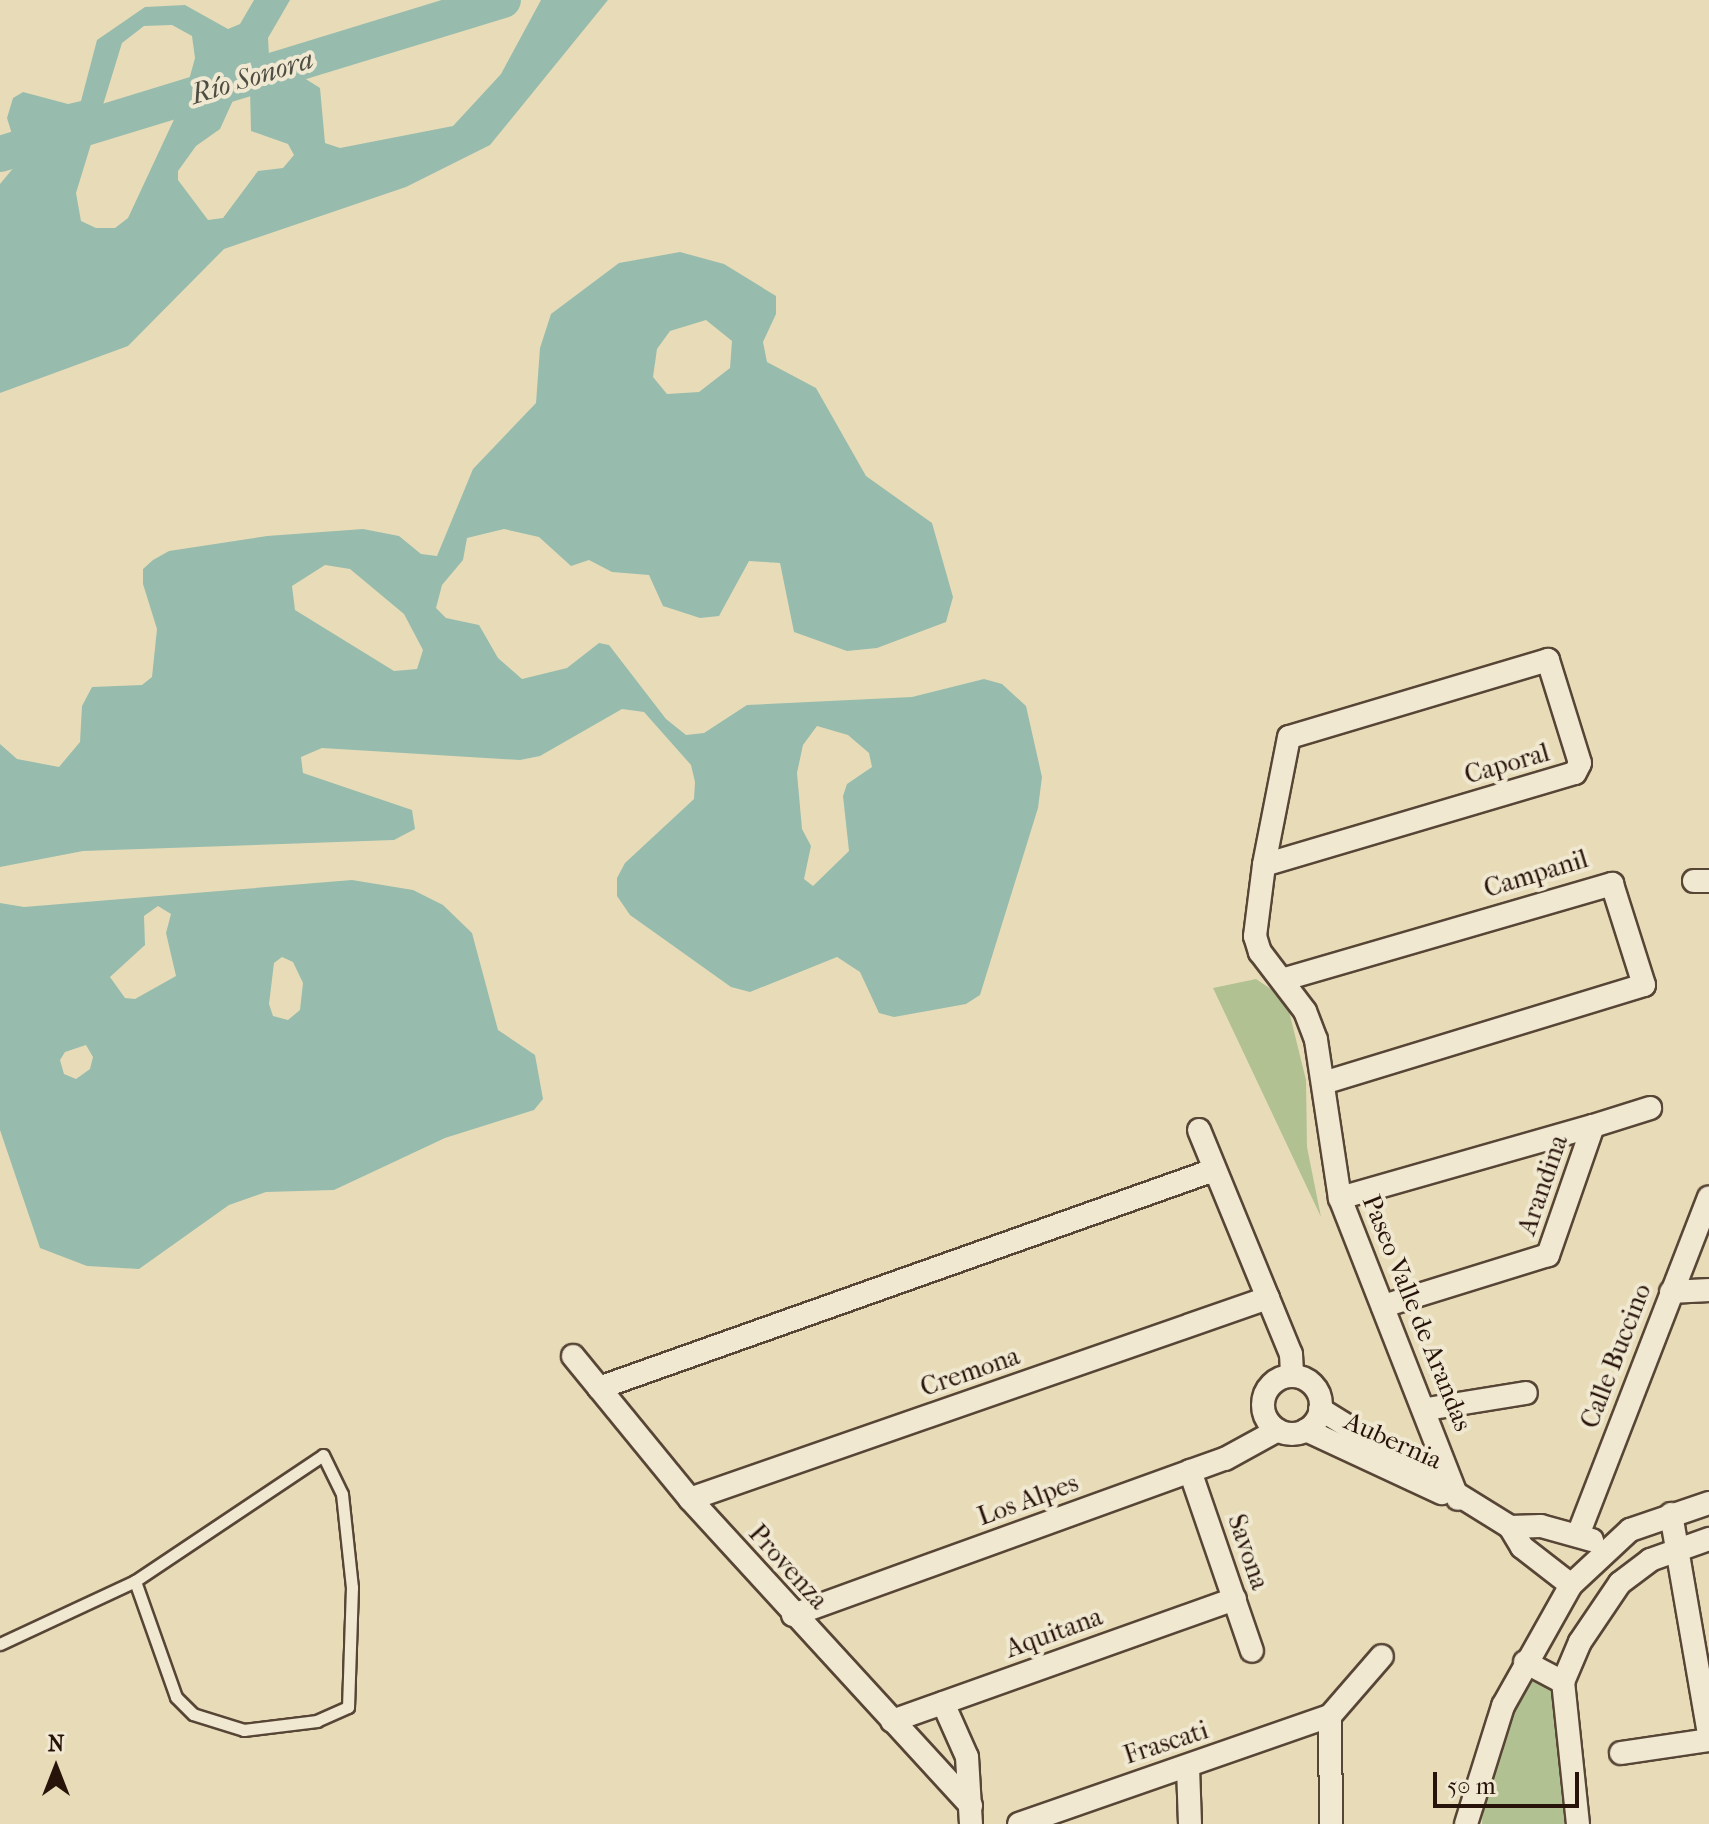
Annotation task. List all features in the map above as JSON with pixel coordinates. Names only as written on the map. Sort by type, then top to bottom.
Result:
[{"type":"street","name":"Caporal","points":[[1264,865],[1575,773],[1580,763],[1544,658],[1289,737]]},
{"type":"street","name":"Paseo Valle de Arandas","points":[[1289,737],[1264,865],[1256,945],[1285,979],[1305,1011],[1327,1082],[1340,1198],[1427,1409],[1458,1499]]},
{"type":"street","name":"Campanil","points":[[1285,979],[1612,884],[1646,980],[1640,988],[1327,1082]]},
{"type":"street","points":[[1593,1126],[1650,1108]]},
{"type":"street","name":"Arandina","points":[[1340,1198],[1593,1126]]},
{"type":"street","name":"Arandina","points":[[1383,1306],[1548,1255],[1593,1126]]},
{"type":"street","points":[[1199,1130],[1268,1298],[1292,1376]]},
{"type":"street","points":[[599,1388],[1214,1170]]},
{"type":"street","name":"Calle Buccino","points":[[1578,1535],[1709,1197]]},
{"type":"street","points":[[1671,1292],[1709,1290]]},
{"type":"street","name":"Cremona","points":[[690,1499],[1268,1298]]},
{"type":"street","name":"Provenza","points":[[573,1356],[690,1499],[892,1721],[971,1815]]},
{"type":"street","points":[[1292,1376],[1314,1386],[1320,1409],[1306,1430],[1278,1430],[1263,1403],[1272,1383],[1292,1376]]},
{"type":"street","points":[[1427,1409],[1526,1393]]},
{"type":"street","name":"Aubernia","points":[[1320,1409],[1458,1499],[1510,1527],[1578,1535],[1608,1546]]},
{"type":"street","name":"Los Alpes","points":[[793,1615],[1190,1471],[1278,1430]]},
{"type":"street","name":"Aubernia","points":[[1306,1430],[1372,1465],[1458,1499]]},
{"type":"street","name":"Savona","points":[[1190,1471],[1252,1651]]},
{"type":"street","points":[[1466,1824],[1476,1775],[1525,1662],[1571,1585],[1608,1546],[1671,1514],[1709,1503]]},
{"type":"street","points":[[1671,1514],[1709,1733]]},
{"type":"street","name":"Aubernia","points":[[1510,1527],[1522,1547],[1571,1585]]},
{"type":"street","points":[[1578,1824],[1563,1682],[1580,1642],[1620,1583],[1677,1559],[1709,1539]]},
{"type":"street","name":"Aquitana","points":[[892,1721],[1235,1599]]},
{"type":"street","name":"Frascati","points":[[1019,1824],[1052,1818],[1330,1716],[1382,1656]]},
{"type":"street","points":[[1525,1662],[1563,1682]]},
{"type":"street","points":[[943,1703],[967,1757],[971,1815]]},
{"type":"street","points":[[1330,1716],[1331,1824]]},
{"type":"street","points":[[1621,1753],[1709,1740]]},
{"type":"street","points":[[1188,1767],[1190,1824]]},
{"type":"lane","points":[[0,1644],[135,1581],[323,1455],[342,1494],[352,1587],[348,1707],[327,1719],[244,1730],[193,1714],[176,1697],[135,1581]]},
{"type":"shaded area","points":[[1256,979],[1286,999],[1306,1080],[1307,1147],[1321,1217],[1213,988]]},
{"type":"shaded area","points":[[1526,1680],[1553,1686],[1560,1701],[1557,1738],[1568,1824],[1482,1824],[1483,1803]]},
{"type":"water","points":[[254,0],[290,0],[268,38],[269,56],[320,88],[325,143],[340,148],[453,126],[501,74],[541,0],[608,0],[490,145],[406,187],[224,249],[128,346],[0,393],[0,184],[20,160],[7,118],[13,98],[23,92],[68,104],[81,101],[97,40],[145,7],[185,5],[228,29],[240,24]],"holes":[[[172,25],[192,36],[195,58],[184,98],[128,218],[115,228],[96,228],[81,221],[76,193],[122,43],[144,26]],[[250,90],[251,131],[288,144],[294,155],[283,168],[258,171],[223,218],[208,220],[178,180],[178,171],[196,146],[220,129],[235,96]]]},
{"type":"water","points":[[680,252],[724,264],[776,296],[776,314],[763,342],[767,362],[816,388],[866,476],[932,523],[953,597],[946,622],[877,648],[847,651],[794,632],[780,563],[749,561],[719,616],[700,618],[663,606],[649,575],[612,572],[589,560],[571,566],[539,537],[504,529],[467,538],[463,560],[442,585],[436,608],[446,618],[479,625],[498,658],[522,679],[567,668],[599,643],[609,645],[666,719],[686,735],[704,733],[747,705],[912,697],[984,679],[1002,684],[1026,706],[1042,777],[1038,808],[980,995],[966,1004],[894,1017],[879,1013],[860,972],[837,957],[750,992],[731,987],[630,915],[617,896],[617,878],[625,863],[694,799],[695,782],[691,765],[644,712],[622,709],[540,756],[520,760],[322,748],[301,757],[303,773],[412,810],[415,829],[394,840],[83,851],[0,867],[0,744],[17,759],[59,767],[80,742],[82,706],[92,687],[142,685],[152,677],[157,629],[143,584],[143,569],[169,551],[267,536],[363,529],[399,536],[421,554],[437,556],[473,469],[536,403],[540,348],[551,314],[619,263]],"holes":[[[706,320],[732,341],[730,368],[699,392],[667,394],[653,377],[657,349],[670,331]],[[325,565],[350,569],[404,614],[423,650],[417,669],[394,671],[295,610],[292,586]],[[817,726],[848,735],[869,753],[872,767],[847,784],[843,796],[849,851],[813,886],[804,879],[811,846],[802,829],[797,773],[803,745]]]},
{"type":"water","points":[[352,880],[413,890],[443,905],[472,933],[498,1030],[535,1055],[543,1099],[534,1110],[445,1138],[334,1190],[266,1192],[229,1205],[139,1269],[87,1266],[40,1248],[0,1130],[0,903],[24,907]],"holes":[[[158,906],[171,914],[166,933],[176,976],[135,999],[125,998],[110,977],[145,945],[144,916]],[[282,957],[293,962],[303,983],[300,1010],[288,1020],[273,1016],[269,1004],[274,963]],[[86,1045],[93,1057],[90,1069],[76,1079],[64,1074],[60,1060],[65,1052]]]},
{"type":"waterway","name":"Río Sonora","points":[[0,154],[503,0]]}]
